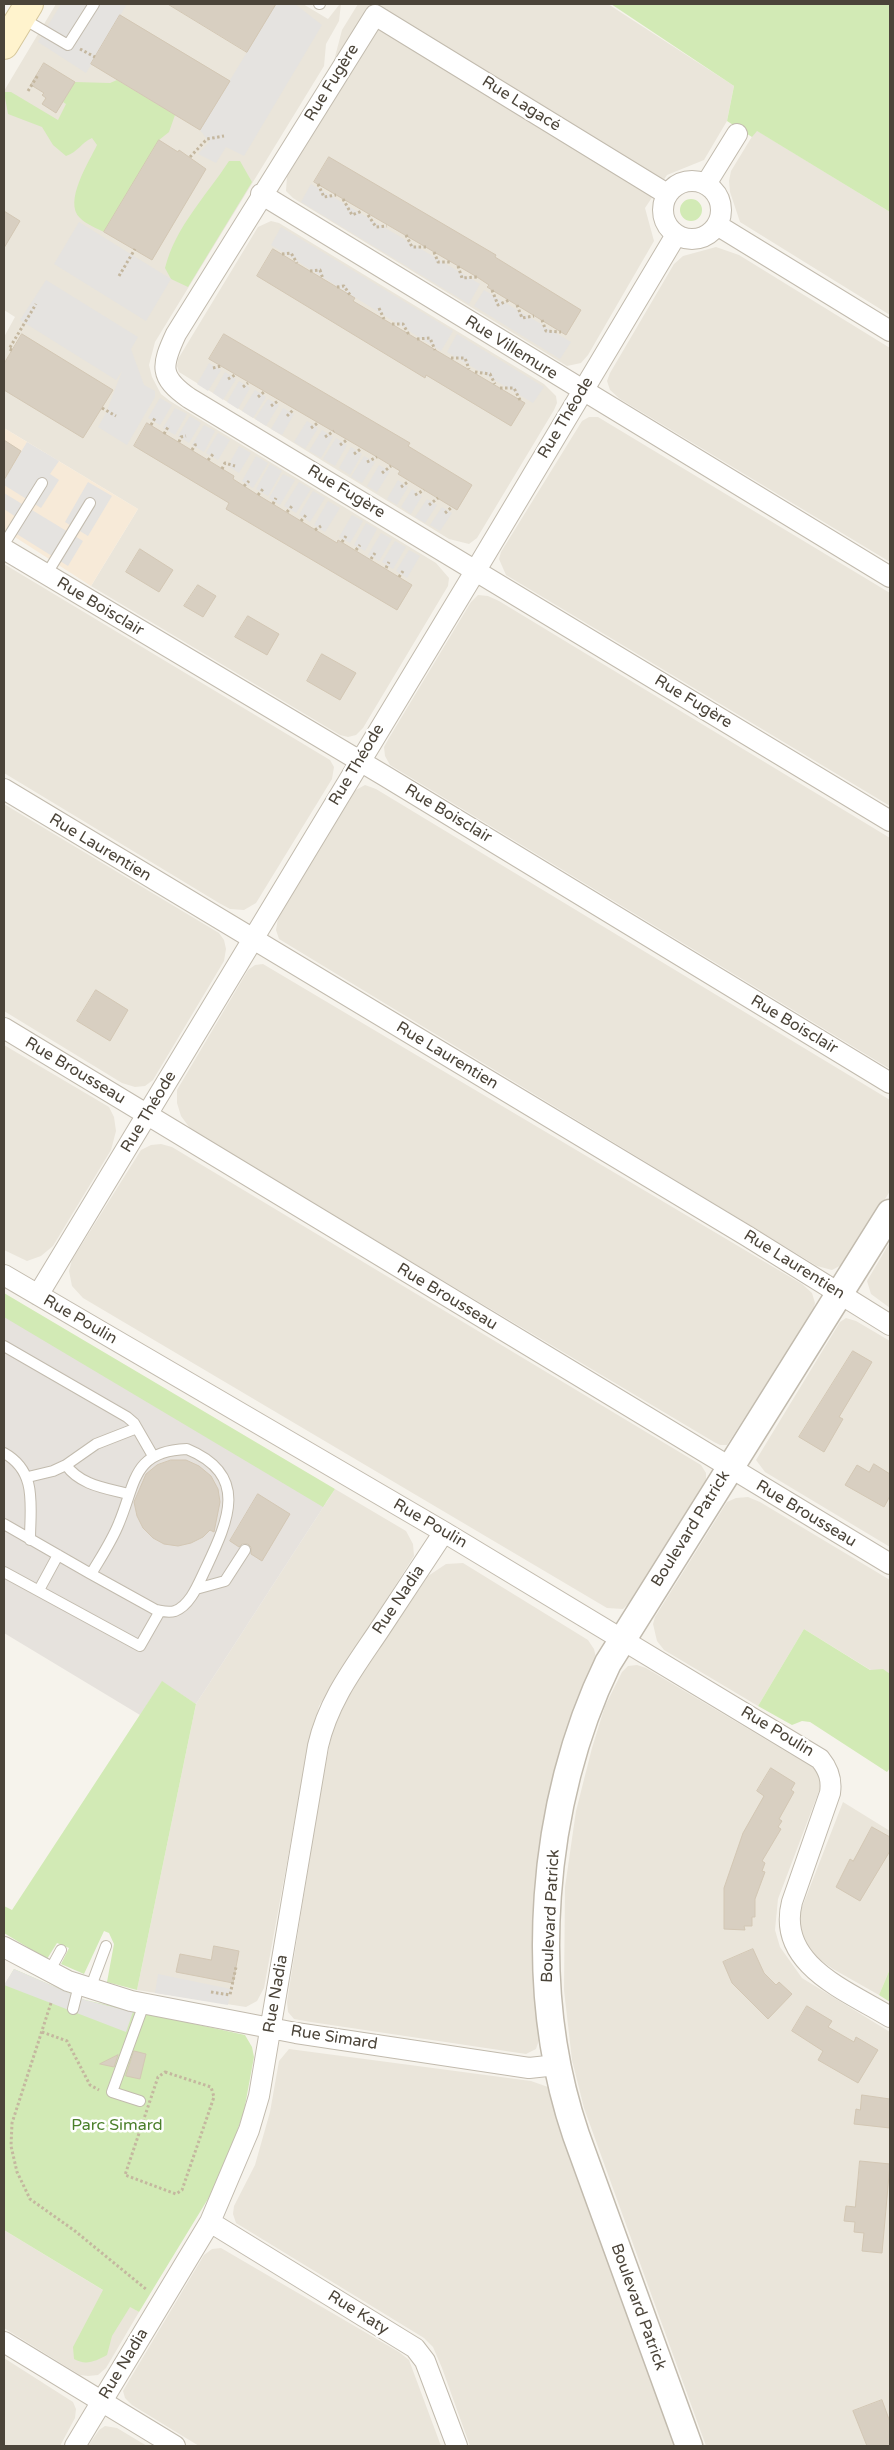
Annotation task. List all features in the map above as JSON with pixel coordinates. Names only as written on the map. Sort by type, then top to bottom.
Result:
[{"type":"street","name":"Rue Lagacé","points":[[375,15],[667,194]]},
{"type":"street","name":"Rue Fugère","points":[[375,15],[261,194],[176,334],[165,364],[167,377],[173,385],[189,398],[890,821]]},
{"type":"street","points":[[706,184],[737,134]]},
{"type":"street","points":[[686,181],[697,181],[706,184],[713,190],[720,207],[716,225],[703,237],[694,239],[676,235],[664,219],[662,209],[667,194],[677,184],[686,181]]},
{"type":"street","name":"Rue Villemure","points":[[261,194],[890,577]]},
{"type":"street","points":[[716,225],[890,331]]},
{"type":"street","name":"Rue Théode","points":[[38,1295],[676,235]]},
{"type":"street","name":"Rue Boisclair","points":[[4,549],[359,761],[890,1083]]},
{"type":"street","name":"Rue Laurentien","points":[[4,789],[890,1325]]},
{"type":"street","name":"Rue Brousseau","points":[[4,1028],[890,1564]]},
{"type":"street","name":"Boulevard Patrick","points":[[689,2446],[576,2135],[557,2065],[550,2012],[547,1963],[550,1883],[556,1835],[566,1782],[587,1709],[608,1663],[890,1213]]},
{"type":"street","name":"Rue Poulin","points":[[4,1274],[444,1532],[820,1759],[829,1772],[832,1783],[830,1794],[792,1902],[789,1921],[792,1939],[799,1954],[817,1973],[890,2018]]},
{"type":"street","name":"Rue Nadia","points":[[75,2446],[210,2222],[249,2130],[259,2096],[318,1746],[326,1717],[334,1698],[444,1532]]},
{"type":"street","name":"Rue Simard","points":[[4,1948],[49,1972],[85,1988],[144,2004],[270,2028],[529,2068],[557,2065]]},
{"type":"street","name":"Rue Katy","points":[[210,2222],[415,2348],[425,2360],[456,2446]]},
{"type":"street","points":[[4,2342],[175,2446]]},
{"type":"lane","points":[[14,24],[68,45],[94,4]]},
{"type":"lane","points":[[4,544],[42,483]]},
{"type":"lane","points":[[46,575],[90,503]]},
{"type":"lane","points":[[4,1346],[127,1417],[137,1428],[153,1456]]},
{"type":"lane","points":[[28,1477],[53,1472],[96,1444],[137,1428]]},
{"type":"lane","points":[[4,1524],[30,1540],[91,1574],[160,1611],[174,1611],[182,1606],[196,1589],[220,1536],[228,1507],[226,1484],[218,1470],[207,1457],[187,1449],[172,1450],[153,1456],[133,1480],[114,1536],[91,1574]]},
{"type":"lane","points":[[4,1453],[21,1467],[28,1477],[30,1487],[30,1540]]},
{"type":"lane","points":[[66,1465],[74,1476],[128,1494]]},
{"type":"lane","points":[[196,1589],[225,1581],[245,1550]]},
{"type":"lane","points":[[39,1590],[58,1555]]},
{"type":"lane","points":[[4,1572],[140,1646],[160,1611]]},
{"type":"lane","points":[[73,2009],[106,1946]]},
{"type":"lane","points":[[49,1972],[61,1950]]},
{"type":"lane","points":[[140,2101],[112,2092],[144,2004]]},
{"type":"path","points":[[28,91],[38,75]]},
{"type":"path","points":[[190,157],[207,139],[224,136]]},
{"type":"path","points":[[318,184],[324,197],[336,195]]},
{"type":"path","points":[[343,199],[352,214],[362,211]]},
{"type":"path","points":[[368,215],[376,227],[387,226]]},
{"type":"path","points":[[406,236],[412,247],[426,247]]},
{"type":"path","points":[[119,276],[135,250]]},
{"type":"path","points":[[434,252],[438,262],[451,262]]},
{"type":"path","points":[[282,254],[291,253],[297,263]]},
{"type":"path","points":[[458,266],[462,278],[477,277]]},
{"type":"path","points":[[310,271],[320,270],[323,279]]},
{"type":"path","points":[[337,287],[344,286],[350,295]]},
{"type":"path","points":[[492,290],[498,305],[509,300]]},
{"type":"path","points":[[12,350],[9,349],[36,304]]},
{"type":"path","points":[[517,305],[522,318],[534,316]]},
{"type":"path","points":[[379,308],[384,319]]},
{"type":"path","points":[[542,320],[546,331],[561,332]]},
{"type":"path","points":[[392,324],[403,324],[410,335]]},
{"type":"path","points":[[417,339],[430,338],[435,350]]},
{"type":"path","points":[[451,358],[465,358],[469,369]]},
{"type":"path","points":[[213,368],[221,366]]},
{"type":"path","points":[[475,372],[490,374],[495,384]]},
{"type":"path","points":[[228,379],[235,375]]},
{"type":"path","points":[[243,387],[248,383]]},
{"type":"path","points":[[500,388],[514,388],[520,400]]},
{"type":"path","points":[[258,397],[264,392]]},
{"type":"path","points":[[271,406],[278,401]]},
{"type":"path","points":[[102,408],[116,416]]},
{"type":"path","points":[[287,416],[293,410]]},
{"type":"path","points":[[151,425],[155,418]]},
{"type":"path","points":[[310,428],[319,422]]},
{"type":"path","points":[[164,434],[170,427]]},
{"type":"path","points":[[325,437],[334,431]]},
{"type":"path","points":[[179,442],[181,437],[186,436]]},
{"type":"path","points":[[340,444],[348,440]]},
{"type":"path","points":[[192,450],[195,445],[200,444]]},
{"type":"path","points":[[354,454],[362,448]]},
{"type":"path","points":[[208,460],[214,453]]},
{"type":"path","points":[[367,462],[377,457]]},
{"type":"path","points":[[222,469],[225,463],[235,466]]},
{"type":"path","points":[[382,472],[391,466]]},
{"type":"path","points":[[244,486],[249,481]]},
{"type":"path","points":[[401,487],[409,481]]},
{"type":"path","points":[[258,495],[263,489]]},
{"type":"path","points":[[415,495],[424,490]]},
{"type":"path","points":[[273,504],[276,498]]},
{"type":"path","points":[[430,505],[438,498]]},
{"type":"path","points":[[287,512],[292,506]]},
{"type":"path","points":[[444,513],[452,508]]},
{"type":"path","points":[[301,521],[306,515]]},
{"type":"path","points":[[315,530],[321,526]]},
{"type":"path","points":[[342,542],[346,536]]},
{"type":"path","points":[[356,550],[360,545]]},
{"type":"path","points":[[371,559],[375,553]]},
{"type":"path","points":[[386,568],[389,562]]},
{"type":"path","points":[[399,577],[403,571]]},
{"type":"path","points":[[211,1992],[230,1995],[236,1967]]},
{"type":"path","points":[[51,2003],[12,2123],[11,2146],[22,2186],[30,2199],[75,2231],[142,2287]]},
{"type":"path","points":[[42,2032],[67,2041],[90,2086],[107,2093],[112,2092]]},
{"type":"path","points":[[29,2069],[34,2070]]},
{"type":"path","points":[[165,2072],[211,2087],[214,2097],[182,2190],[178,2194],[125,2175],[148,2104],[161,2073],[165,2072]]},
{"type":"shaded area","points":[[56,4],[303,4],[328,19],[339,5],[337,4],[341,4],[339,21],[326,44],[324,66],[155,342],[149,365],[152,377],[161,394],[170,401],[436,563],[449,578],[448,586],[363,728],[356,735],[348,737],[340,735],[91,586],[138,509],[4,428],[4,337],[15,317],[4,310],[4,91]]},
{"type":"shaded area","points":[[61,4],[127,4],[86,73],[38,42]]},
{"type":"shaded area","points":[[276,4],[295,4],[322,25],[244,156],[226,147],[216,163],[198,154],[209,142],[200,130]]},
{"type":"shaded area","points":[[358,4],[608,4],[734,86],[727,121],[704,160],[667,175],[645,208],[654,241],[588,355],[581,363],[567,366],[293,198],[286,191],[287,176],[317,126],[342,30]]},
{"type":"shaded area","points":[[756,130],[890,212],[890,315],[740,222],[730,192],[729,181],[731,171]]},
{"type":"shaded area","points":[[311,184],[480,284],[469,304],[301,202]]},
{"type":"shaded area","points":[[271,221],[279,223],[544,384],[556,396],[557,403],[554,410],[477,538],[469,544],[449,539],[179,372],[177,366],[178,359],[258,227]]},
{"type":"shaded area","points":[[79,222],[171,279],[146,321],[54,264]]},
{"type":"shaded area","points":[[281,227],[453,331],[441,351],[271,245]]},
{"type":"shaded area","points":[[716,247],[739,255],[890,348],[890,562],[620,399],[610,390],[607,381],[610,373],[674,264],[683,256]]},
{"type":"shaded area","points":[[46,280],[138,337],[131,349],[144,385],[155,391],[155,397],[127,445],[98,427],[106,413],[122,371],[116,380],[20,320]]},
{"type":"shaded area","points":[[484,290],[571,342],[560,359],[474,306]]},
{"type":"shaded area","points":[[457,334],[544,387],[533,403],[447,352]]},
{"type":"shaded area","points":[[209,363],[221,370],[208,391],[197,384]]},
{"type":"shaded area","points":[[225,372],[236,379],[223,400],[213,393]]},
{"type":"shaded area","points":[[239,381],[250,388],[238,409],[227,402]]},
{"type":"shaded area","points":[[255,390],[266,397],[253,418],[242,411]]},
{"type":"shaded area","points":[[160,398],[172,405],[160,425],[148,418]]},
{"type":"shaded area","points":[[268,399],[279,405],[266,426],[255,419]]},
{"type":"shaded area","points":[[175,408],[187,414],[175,435],[163,428]]},
{"type":"shaded area","points":[[283,408],[294,414],[282,435],[271,429]]},
{"type":"shaded area","points":[[190,416],[201,423],[189,443],[178,436]]},
{"type":"shaded area","points":[[589,417],[598,417],[890,593],[890,806],[506,575],[499,559],[501,552],[582,421]]},
{"type":"shaded area","points":[[307,421],[318,428],[305,449],[294,442]]},
{"type":"shaded area","points":[[204,425],[215,431],[204,452],[192,445]]},
{"type":"shaded area","points":[[4,428],[138,509],[91,586],[4,530]]},
{"type":"shaded area","points":[[322,430],[333,437],[321,458],[309,451]]},
{"type":"shaded area","points":[[218,433],[230,440],[218,460],[206,453]]},
{"type":"shaded area","points":[[336,438],[347,445],[335,466],[323,459]]},
{"type":"shaded area","points":[[27,442],[59,461],[50,474],[59,480],[41,508],[4,485],[4,480]]},
{"type":"shaded area","points":[[239,446],[251,453],[239,473],[228,466]]},
{"type":"shaded area","points":[[351,447],[362,454],[350,475],[339,468]]},
{"type":"shaded area","points":[[256,456],[268,463],[253,488],[242,481]]},
{"type":"shaded area","points":[[364,456],[375,462],[362,483],[351,477]]},
{"type":"shaded area","points":[[270,464],[282,471],[268,496],[256,489]]},
{"type":"shaded area","points":[[379,465],[390,471],[377,492],[367,486]]},
{"type":"shaded area","points":[[283,474],[295,480],[280,505],[269,498]]},
{"type":"shaded area","points":[[398,480],[408,487],[397,505],[387,499]]},
{"type":"shaded area","points":[[88,482],[112,496],[88,536],[65,522]]},
{"type":"shaded area","points":[[299,482],[311,489],[296,513],[284,506]]},
{"type":"shaded area","points":[[412,489],[422,496],[411,514],[401,507]]},
{"type":"shaded area","points":[[313,491],[325,498],[310,522],[299,515]]},
{"type":"shaded area","points":[[4,493],[83,541],[68,566],[12,531],[19,519],[4,509]]},
{"type":"shaded area","points":[[427,499],[437,505],[425,523],[415,517]]},
{"type":"shaded area","points":[[328,501],[340,508],[325,532],[314,525]]},
{"type":"shaded area","points":[[442,507],[452,513],[440,531],[430,525]]},
{"type":"shaded area","points":[[352,515],[363,521],[350,543],[339,537]]},
{"type":"shaded area","points":[[366,523],[377,529],[365,551],[354,545]]},
{"type":"shaded area","points":[[381,533],[392,539],[379,561],[368,555]]},
{"type":"shaded area","points":[[395,541],[406,547],[393,569],[382,562]]},
{"type":"shaded area","points":[[409,550],[420,556],[407,578],[396,571]]},
{"type":"shaded area","points":[[4,564],[330,760],[334,767],[332,779],[256,903],[244,910],[230,909],[4,773]]},
{"type":"shaded area","points":[[478,595],[488,596],[499,601],[890,838],[890,1069],[390,765],[385,756],[384,747],[471,602]]},
{"type":"shaded area","points":[[365,785],[376,789],[890,1100],[890,1191],[847,1262],[832,1270],[817,1266],[279,939],[276,930],[278,918],[354,791]]},
{"type":"shaded area","points":[[4,804],[219,933],[224,940],[226,949],[224,961],[153,1080],[145,1086],[135,1087],[122,1083],[4,1011]]},
{"type":"shaded area","points":[[263,964],[802,1284],[812,1293],[815,1303],[813,1312],[727,1445],[720,1445],[714,1442],[192,1131],[181,1116],[177,1103],[177,1090],[248,970],[255,965]]},
{"type":"shaded area","points":[[4,1045],[109,1107],[114,1117],[116,1131],[111,1150],[53,1246],[41,1256],[27,1261],[4,1250]]},
{"type":"shaded area","points":[[161,1144],[172,1147],[701,1465],[706,1473],[706,1482],[703,1489],[628,1604],[623,1609],[607,1608],[83,1298],[72,1286],[69,1271],[72,1260],[141,1150],[151,1145]]},
{"type":"shaded area","points":[[890,1242],[890,1308],[871,1294],[867,1281]]},
{"type":"shaded area","points":[[4,1311],[326,1503],[196,1704],[162,1682],[140,1715],[4,1633]]},
{"type":"shaded area","points":[[846,1318],[856,1321],[890,1341],[890,1547],[765,1472],[756,1460],[840,1322]]},
{"type":"shaded area","points":[[335,1489],[406,1531],[413,1544],[414,1556],[319,1706],[303,1775],[264,1988],[257,2001],[246,2007],[137,1990],[196,1704]]},
{"type":"shaded area","points":[[748,1497],[760,1502],[890,1580],[890,1682],[804,1629],[758,1706],[664,1650],[657,1641],[653,1624],[655,1617],[727,1502],[736,1498]]},
{"type":"shaded area","points":[[463,1563],[588,1640],[594,1649],[596,1658],[574,1707],[550,1791],[542,1841],[539,2040],[536,2049],[526,2054],[294,2019],[288,2012],[287,2002],[321,1786],[332,1734],[343,1702],[428,1576],[446,1564]]},
{"type":"shaded area","points":[[637,1665],[646,1668],[817,1770],[822,1783],[778,1899],[775,1930],[780,1947],[802,1978],[890,2032],[890,2446],[706,2446],[584,2108],[572,2060],[564,1990],[565,1887],[576,1811],[605,1706],[622,1672],[628,1666]]},
{"type":"shaded area","points":[[843,1802],[890,1831],[890,1969],[879,1995],[833,1969],[812,1954],[803,1938],[800,1921],[801,1910]]},
{"type":"shaded area","points":[[14,1969],[85,2000],[133,2012],[126,2032],[4,1985]]},
{"type":"shaded area","points":[[158,1974],[231,1989],[228,2005],[155,1993]]},
{"type":"shaded area","points":[[289,2049],[531,2081],[548,2087],[561,2133],[676,2446],[470,2446],[442,2368],[433,2347],[424,2338],[236,2223],[233,2214],[234,2206],[255,2165],[270,2112],[279,2061]]},
{"type":"shaded area","points":[[4,2230],[139,2312],[106,2368],[98,2375],[80,2375],[4,2328]]},
{"type":"shaded area","points":[[221,2248],[399,2352],[409,2360],[441,2446],[199,2446],[132,2405],[125,2398],[123,2391],[204,2255],[212,2249]]},
{"type":"shaded area","points":[[4,2358],[73,2402],[76,2409],[75,2418],[60,2446],[4,2446]]},
{"type":"shaded area","points":[[105,2426],[117,2428],[147,2446],[88,2446],[99,2430]]},
{"type":"green space","points":[[611,4],[890,4],[890,212],[757,131],[752,137],[727,121],[734,86]]},
{"type":"green space","points":[[117,80],[175,115],[169,132],[159,140],[104,232],[80,218],[74,202],[79,182],[97,145],[92,138],[66,156],[53,145],[42,127],[8,114],[4,92],[11,92],[58,120],[66,104],[63,102],[75,82],[110,83]]},
{"type":"green space","points":[[229,161],[240,161],[252,182],[188,287],[171,279],[165,268],[176,239],[184,225]]},
{"type":"green space","points":[[691,199],[699,202],[702,210],[699,218],[691,221],[683,218],[680,210],[683,202]]},
{"type":"green space","points":[[4,1293],[335,1489],[323,1507],[4,1317]]},
{"type":"green space","points":[[804,1629],[870,1670],[883,1669],[890,1674],[890,1768],[887,1772],[810,1722],[802,1721],[792,1725],[758,1706]]},
{"type":"green space","points":[[162,1681],[196,1704],[137,1990],[107,1982],[114,1944],[109,1933],[104,1931],[84,1974],[61,1964],[69,1948],[57,1943],[47,1959],[4,1933],[4,1906],[12,1910]]},
{"type":"green space","name":"Parc Simard","points":[[14,1969],[85,2000],[245,2035],[252,2047],[254,2057],[244,2111],[214,2189],[139,2312],[130,2307],[112,2336],[107,2355],[91,2362],[74,2359],[73,2347],[103,2290],[4,2230],[4,1986]]},
{"type":"green space","points":[[890,1969],[890,2002],[879,1995]]},
{"type":"building","points":[[168,4],[276,4],[247,52]]},
{"type":"building","points":[[120,15],[230,81],[200,130],[91,64]]},
{"type":"building","points":[[44,63],[75,82],[56,113],[42,104],[46,98],[42,95],[44,93],[31,85]]},
{"type":"building","points":[[159,140],[178,152],[179,150],[206,169],[152,260],[104,232]]},
{"type":"building","points":[[329,157],[496,255],[495,257],[581,310],[566,335],[487,287],[489,285],[477,277],[314,182]]},
{"type":"building","points":[[4,211],[20,221],[4,248]]},
{"type":"building","points":[[273,249],[355,298],[353,301],[525,403],[511,426],[426,375],[425,378],[257,276]]},
{"type":"building","points":[[22,334],[113,390],[83,438],[4,390],[4,364]]},
{"type":"building","points":[[224,334],[410,443],[408,446],[472,485],[457,510],[398,474],[400,471],[209,359]]},
{"type":"building","points":[[147,423],[234,476],[233,479],[258,495],[337,543],[338,540],[412,585],[397,610],[226,509],[229,503],[134,446]]},
{"type":"building","points":[[4,440],[21,451],[4,480]]},
{"type":"building","points":[[140,549],[173,570],[159,592],[126,572]]},
{"type":"building","points":[[198,585],[216,596],[203,617],[184,606]]},
{"type":"building","points":[[248,616],[279,634],[267,655],[235,637]]},
{"type":"building","points":[[322,654],[356,673],[340,700],[307,681]]},
{"type":"building","points":[[96,990],[128,1010],[110,1041],[77,1021]]},
{"type":"building","points":[[853,1351],[872,1362],[839,1417],[843,1419],[824,1452],[799,1437]]},
{"type":"building","points":[[171,1460],[186,1460],[199,1466],[211,1476],[218,1489],[220,1502],[214,1532],[210,1530],[203,1537],[191,1543],[178,1546],[164,1544],[153,1538],[143,1528],[137,1516],[134,1502],[146,1474],[157,1465]]},
{"type":"building","points":[[874,1464],[890,1474],[890,1496],[884,1507],[845,1485],[857,1465],[869,1472]]},
{"type":"building","points":[[258,1494],[290,1514],[262,1561],[251,1554],[251,1547],[248,1544],[242,1544],[239,1547],[230,1541]]},
{"type":"building","points":[[771,1768],[795,1783],[791,1790],[794,1792],[779,1819],[782,1821],[778,1827],[781,1829],[762,1861],[765,1863],[762,1871],[765,1872],[755,1899],[755,1917],[752,1917],[752,1926],[744,1926],[745,1930],[724,1929],[724,1888],[743,1833],[764,1796],[757,1791]]},
{"type":"building","points":[[872,1827],[890,1837],[890,1851],[860,1901],[836,1887],[850,1859],[853,1861]]},
{"type":"building","points":[[214,1946],[239,1951],[233,1983],[176,1972],[180,1954],[211,1960]]},
{"type":"building","points":[[753,1949],[764,1973],[776,1985],[779,1982],[792,1994],[768,2019],[732,1983],[723,1962]]},
{"type":"building","points":[[807,2006],[832,2021],[828,2027],[854,2042],[856,2037],[878,2050],[858,2083],[818,2060],[823,2051],[792,2031]]},
{"type":"building","points":[[134,2051],[146,2054],[140,2079],[126,2076]]},
{"type":"building","points":[[118,2055],[114,2067],[100,2064]]},
{"type":"building","points":[[862,2095],[890,2099],[890,2128],[854,2124],[856,2109],[860,2110]]},
{"type":"building","points":[[860,2161],[890,2164],[882,2253],[862,2251],[864,2233],[854,2232],[855,2222],[844,2221],[846,2206],[855,2207]]},
{"type":"building","points":[[882,2400],[890,2422],[890,2446],[867,2446],[853,2411]]}]
